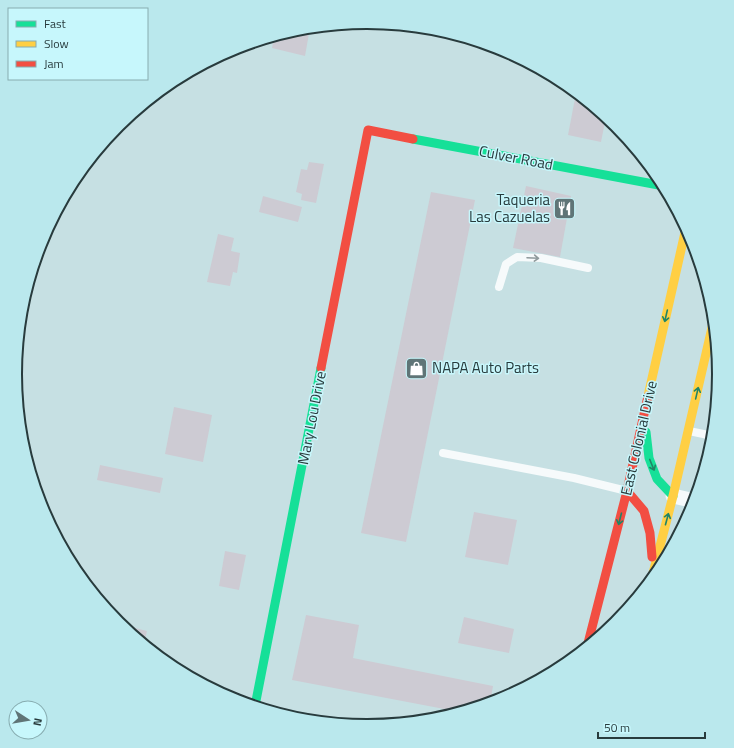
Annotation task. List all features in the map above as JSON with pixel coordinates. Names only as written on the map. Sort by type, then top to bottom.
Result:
[{"type":"main road","name":"Culver Road","points":[[368,130],[655,184]]},
{"type":"main road","name":"Mary Lou Drive","points":[[257,701],[368,130]]},
{"type":"main road","name":"East Colonial Drive","points":[[590,637],[627,491],[684,238]]},
{"type":"main road","points":[[654,566],[673,496],[710,337]]},
{"type":"main road","points":[[645,413],[649,458],[657,478],[673,496]]},
{"type":"main road","points":[[627,491],[644,511],[650,533],[653,568]]},
{"type":"street","points":[[673,496],[688,500]]},
{"type":"lane","points":[[499,287],[506,264],[517,257],[541,258],[588,268]]},
{"type":"lane","points":[[688,430],[706,434]]},
{"type":"lane","points":[[443,453],[574,478],[627,491]]},
{"type":"building","points":[[309,34],[305,56],[272,48],[273,42]]},
{"type":"building","points":[[575,99],[605,124],[601,142],[568,135]]},
{"type":"building","points":[[309,162],[324,164],[316,203],[301,200],[302,194],[296,192],[301,169],[307,170]]},
{"type":"building","points":[[526,186],[571,196],[560,257],[513,248]]},
{"type":"building","points":[[431,192],[475,200],[406,542],[361,533]]},
{"type":"building","points":[[263,196],[302,207],[298,222],[259,212]]},
{"type":"building","points":[[218,234],[234,238],[231,251],[240,253],[237,273],[233,272],[230,286],[207,282]]},
{"type":"building","points":[[174,407],[212,415],[203,462],[165,454]]},
{"type":"building","points":[[100,465],[163,478],[160,493],[97,480]]},
{"type":"building","points":[[474,512],[517,520],[508,565],[465,557]]},
{"type":"building","points":[[225,551],[246,555],[239,590],[219,586]]},
{"type":"building","points":[[306,615],[359,625],[353,658],[493,686],[491,696],[446,709],[292,680]]},
{"type":"building","points":[[464,617],[514,629],[509,653],[458,643]]},
{"type":"building","points":[[134,628],[147,631],[145,638]]},
{"type":"traffic: fast","points":[[413,139],[655,184]]},
{"type":"traffic: fast","points":[[256,701],[321,368]]},
{"type":"traffic: fast","points":[[646,432],[649,458],[657,479],[673,496]]},
{"type":"traffic: slow","points":[[648,396],[684,237]]},
{"type":"traffic: slow","points":[[655,564],[673,496],[710,337]]},
{"type":"traffic: jam","points":[[321,368],[368,130],[413,139]]},
{"type":"traffic: jam","points":[[590,637],[627,491],[648,396]]},
{"type":"traffic: jam","points":[[627,491],[644,511],[650,533],[652,557]]},
{"type":"place","name":"Taqueria Las Cazuelas","points":[[565,209]]},
{"type":"place","name":"NAPA Auto Parts","points":[[416,368]]}]
